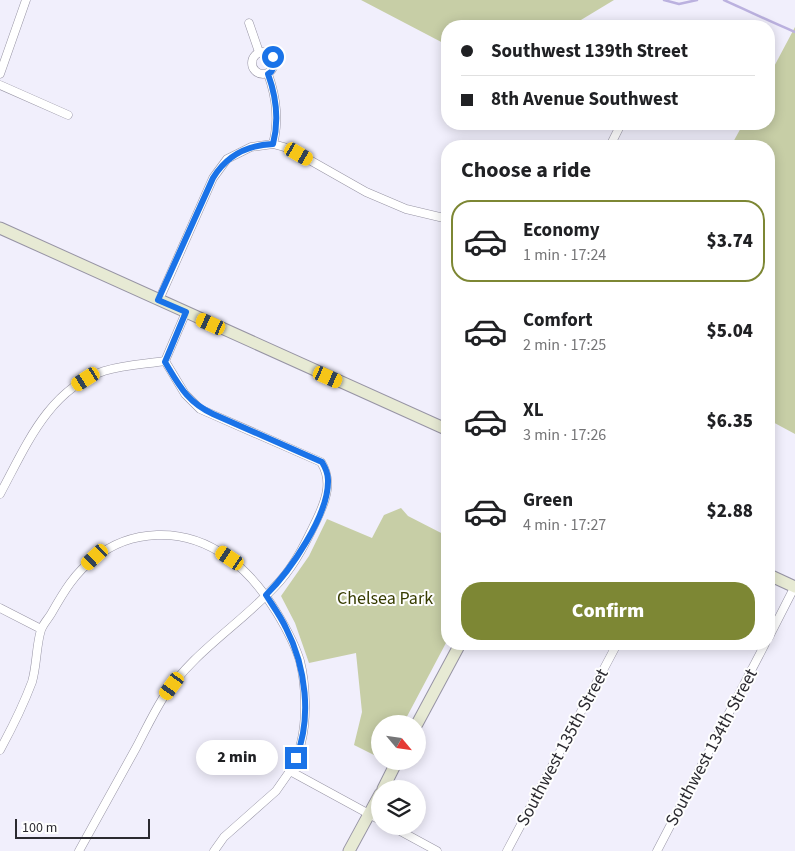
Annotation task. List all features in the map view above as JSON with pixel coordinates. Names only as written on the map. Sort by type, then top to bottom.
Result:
[{"type":"main road","points":[[0,228],[441,427]]},
{"type":"main road","points":[[775,578],[795,586]]},
{"type":"main road","points":[[423,715],[457,650]]},
{"type":"main road","points":[[349,851],[371,810]]},
{"type":"street","points":[[0,74],[26,0]]},
{"type":"street","points":[[249,23],[259,52]]},
{"type":"street","points":[[259,52],[267,52],[275,61],[274,68],[268,74],[256,72],[252,65],[253,58],[259,52]]},
{"type":"street","points":[[268,74],[277,112],[276,133],[273,144]]},
{"type":"street","points":[[0,85],[68,115]]},
{"type":"street","points":[[158,300],[219,168],[227,159],[251,147],[273,144],[299,154],[366,192],[406,210],[441,218]]},
{"type":"street","points":[[165,362],[186,312]]},
{"type":"street","points":[[79,851],[163,698],[181,674],[203,650],[242,619],[280,581],[309,536],[326,498],[328,478],[322,462],[200,409],[185,394],[165,362]]},
{"type":"street","points":[[0,494],[38,424],[68,390],[86,379],[105,371],[165,362]]},
{"type":"street","points":[[0,750],[21,709],[32,680],[41,629],[79,571],[95,557],[129,539],[148,535],[181,536],[216,549],[244,570],[266,595],[286,628],[300,661],[305,707],[301,745],[290,772],[276,791],[224,837],[214,851]]},
{"type":"street","points":[[775,624],[795,586]]},
{"type":"street","points":[[0,608],[41,629]]},
{"type":"street","name":"Southwest 135th Street","points":[[507,851],[614,650]]},
{"type":"street","name":"Southwest 134th Street","points":[[657,851],[762,650]]},
{"type":"street","points":[[290,772],[369,814]]},
{"type":"street","points":[[408,835],[437,851]]},
{"type":"green space","points":[[361,0],[614,0],[581,20],[441,20],[441,42]]},
{"type":"green space","points":[[795,27],[795,434],[775,423],[775,140],[734,140],[740,130],[775,130],[775,65]]},
{"type":"green space","name":"Chelsea Park","points":[[401,508],[408,516],[441,533],[442,650],[408,715],[371,715],[371,754],[354,745],[362,712],[356,653],[309,663],[295,623],[281,596],[309,556],[327,519],[372,538],[384,515]]},
{"type":"waterway","points":[[664,0],[679,4],[697,0]]},
{"type":"waterway","points":[[724,0],[768,20]]},
{"type":"waterway","points":[[775,23],[795,32]]},
{"type":"route","points":[[273,57],[275,65],[268,74],[277,112],[276,133],[273,144],[251,147],[239,152],[227,159],[219,168],[158,300],[186,312],[165,362],[192,402],[200,409],[322,462],[325,468],[328,487],[321,511],[294,561],[280,581],[266,595],[286,628],[300,661],[305,707],[301,745],[296,758]]}]
